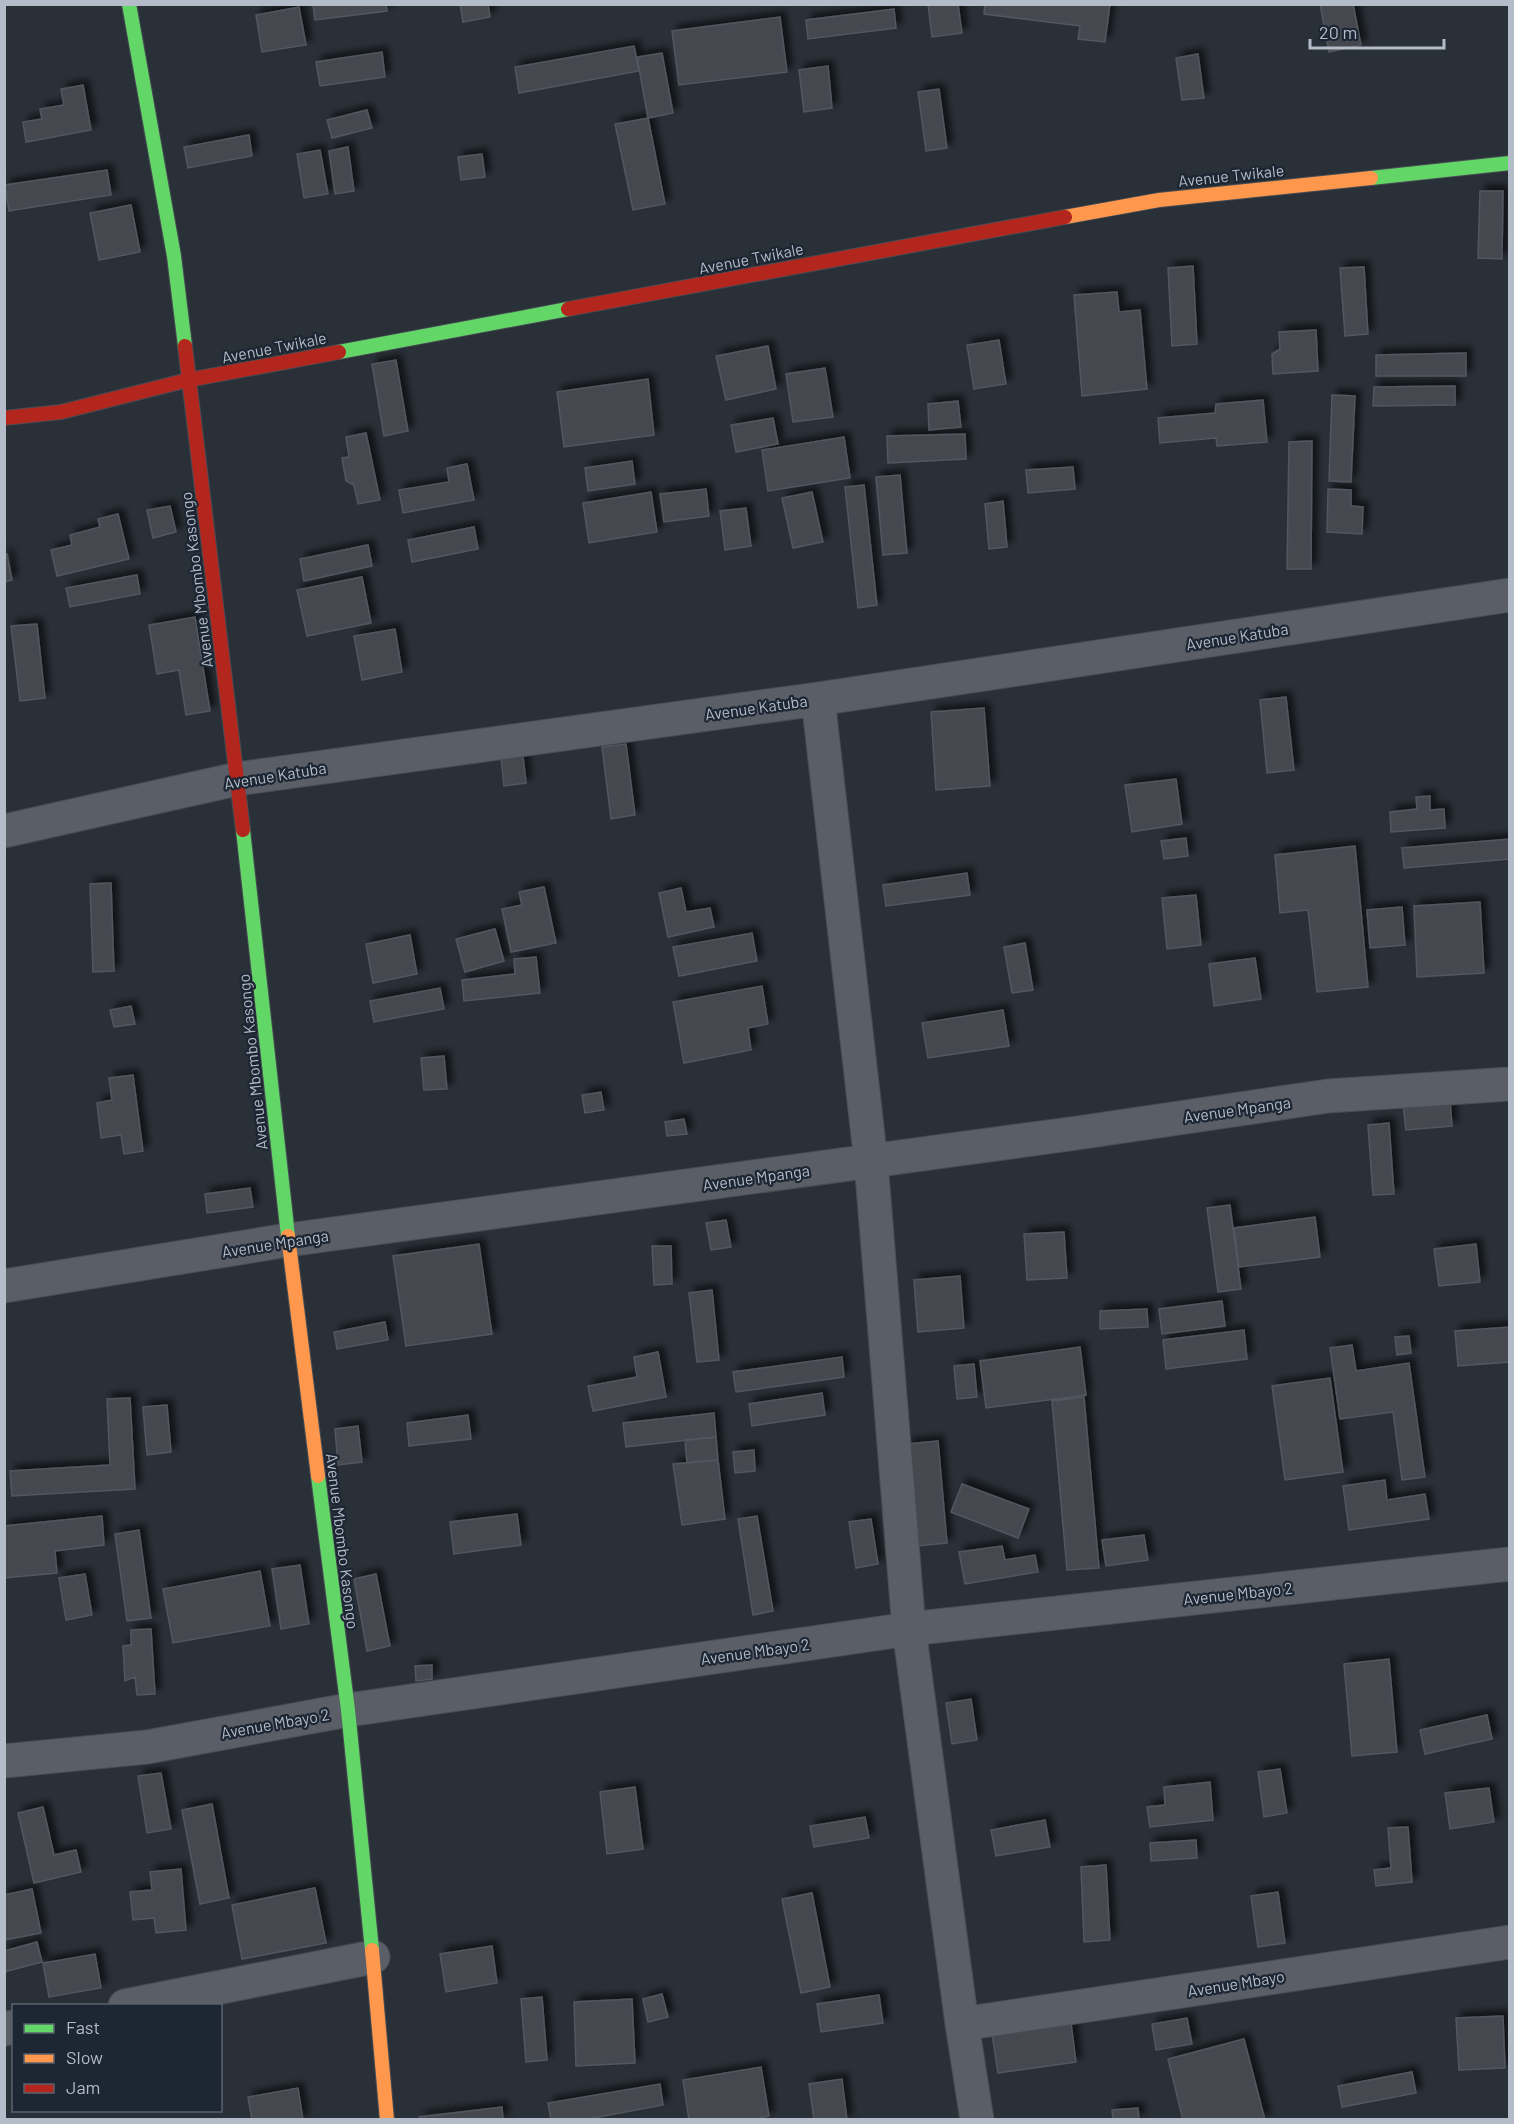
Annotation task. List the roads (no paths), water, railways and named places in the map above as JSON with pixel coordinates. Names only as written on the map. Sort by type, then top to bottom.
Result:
[{"type":"street","name":"Avenue Mbombo Kasongo","points":[[129,4],[174,256],[237,779],[288,1240],[348,1710],[387,2120]]},
{"type":"street","name":"Avenue Twikale","points":[[4,418],[61,412],[188,380],[1159,200],[1509,163]]},
{"type":"street","name":"Avenue Katuba","points":[[4,831],[237,779],[818,699],[1509,595]]},
{"type":"street","points":[[818,699],[871,1162],[909,1629],[977,2120]]},
{"type":"street","name":"Avenue Mpanga","points":[[4,1286],[288,1240],[871,1162],[1328,1096],[1509,1084]]},
{"type":"street","name":"Avenue Mbayo 2","points":[[4,1761],[147,1747],[348,1710],[909,1629],[1509,1564]]},
{"type":"street","name":"Avenue Mbayo","points":[[962,2024],[1509,1942]]},
{"type":"street","points":[[135,2004],[373,1957]]}]
